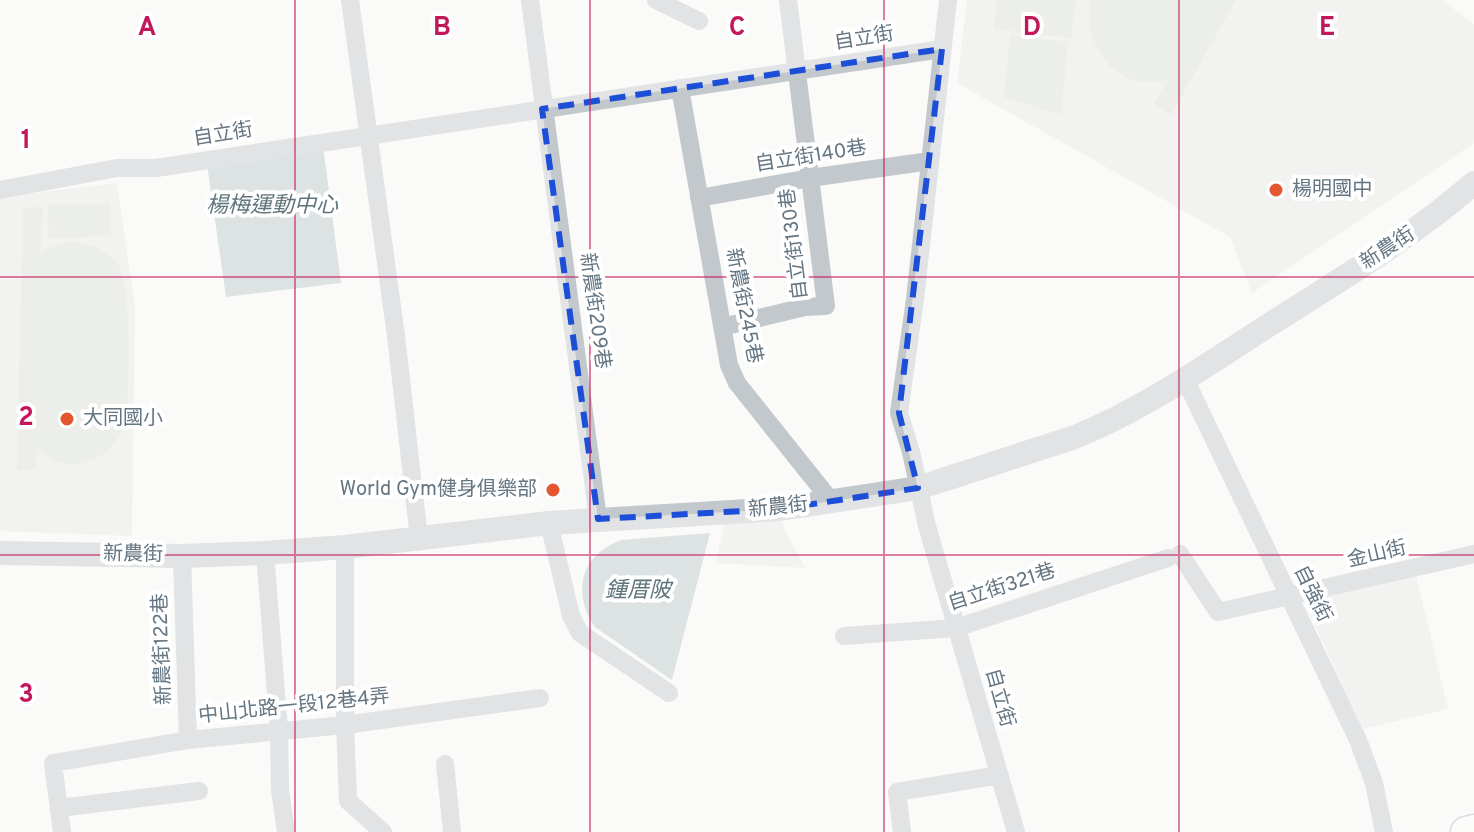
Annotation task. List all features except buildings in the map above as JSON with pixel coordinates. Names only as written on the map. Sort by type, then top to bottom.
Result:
[{"type":"main road","points":[[1466,832],[1474,830]]},
{"type":"street","points":[[350,0],[396,336],[419,538]]},
{"type":"street","name":"新農街209巷","points":[[530,0],[598,519]]},
{"type":"street","points":[[656,0],[699,21]]},
{"type":"street","name":"自立街130巷","points":[[722,327],[805,307],[826,306],[788,0]]},
{"type":"street","points":[[942,49],[948,0]]},
{"type":"street","name":"自立街","points":[[0,190],[117,168],[156,168],[942,49],[915,299],[899,413],[956,628],[1016,832]]},
{"type":"street","name":"新農街245巷","points":[[680,88],[729,365],[737,383],[832,502]]},
{"type":"street","name":"自立街140巷","points":[[699,198],[930,161]]},
{"type":"street","name":"新農街","points":[[0,553],[182,556],[265,553],[345,547],[549,523],[780,509],[918,488],[1024,456],[1088,432],[1186,381],[1434,218],[1474,183]]},
{"type":"street","name":"自強街","points":[[1186,381],[1358,740],[1374,783],[1384,832]]},
{"type":"street","points":[[549,523],[571,616],[580,633],[669,693]]},
{"type":"street","points":[[345,547],[348,801],[383,832]]},
{"type":"street","points":[[265,553],[279,731],[280,790],[286,832]]},
{"type":"street","name":"金山街","points":[[1174,556],[1218,612],[1474,554]]},
{"type":"street","name":"新農街122巷","points":[[182,556],[188,740]]},
{"type":"street","name":"自立街321巷","points":[[844,636],[956,628],[1174,556]]},
{"type":"street","name":"中山北路一段12巷4弄","points":[[59,808],[53,763],[188,740],[345,725],[540,698]]},
{"type":"street","points":[[445,764],[452,832]]},
{"type":"street","points":[[902,832],[897,792],[1000,775]]},
{"type":"street","points":[[62,832],[59,808],[199,791]]},
{"type":"highlighted area","points":[[942,49],[899,413],[918,488],[780,509],[598,519],[542,109]]},
{"type":"shaded area","name":"楊明國中","points":[[967,0],[1442,0],[1474,24],[1474,143],[1252,293],[1230,237],[957,83]]},
{"type":"shaded area","points":[[997,0],[1076,0],[1071,38],[994,29]]},
{"type":"shaded area","points":[[1090,0],[1236,0],[1171,115],[1154,103],[1168,80],[1136,81],[1113,69],[1105,60],[1093,38]]},
{"type":"shaded area","points":[[1010,35],[1068,42],[1061,115],[1004,97]]},
{"type":"shaded area","name":"大同國小","points":[[117,183],[135,307],[132,536],[0,531],[0,197]]},
{"type":"shaded area","points":[[110,203],[111,236],[49,238],[48,205]]},
{"type":"shaded area","points":[[43,207],[40,253],[62,243],[86,244],[106,253],[120,268],[128,320],[126,422],[109,449],[92,460],[71,464],[60,462],[37,448],[36,469],[17,470],[23,208]]},
{"type":"shaded area","points":[[781,517],[805,568],[716,563],[725,519]]},
{"type":"shaded area","points":[[1415,571],[1448,709],[1363,729],[1302,598]]},
{"type":"water","name":"楊梅運動中心","points":[[322,138],[341,283],[226,297],[206,157]]},
{"type":"water","name":"鍾厝陂","points":[[710,533],[672,680],[595,627],[583,601],[584,576],[597,555],[621,540]]},
{"type":"place","name":"楊明國中","points":[[1276,190]]},
{"type":"place","name":"大同國小","points":[[67,419]]},
{"type":"place","name":"World Gym健身俱樂部","points":[[553,490]]}]
